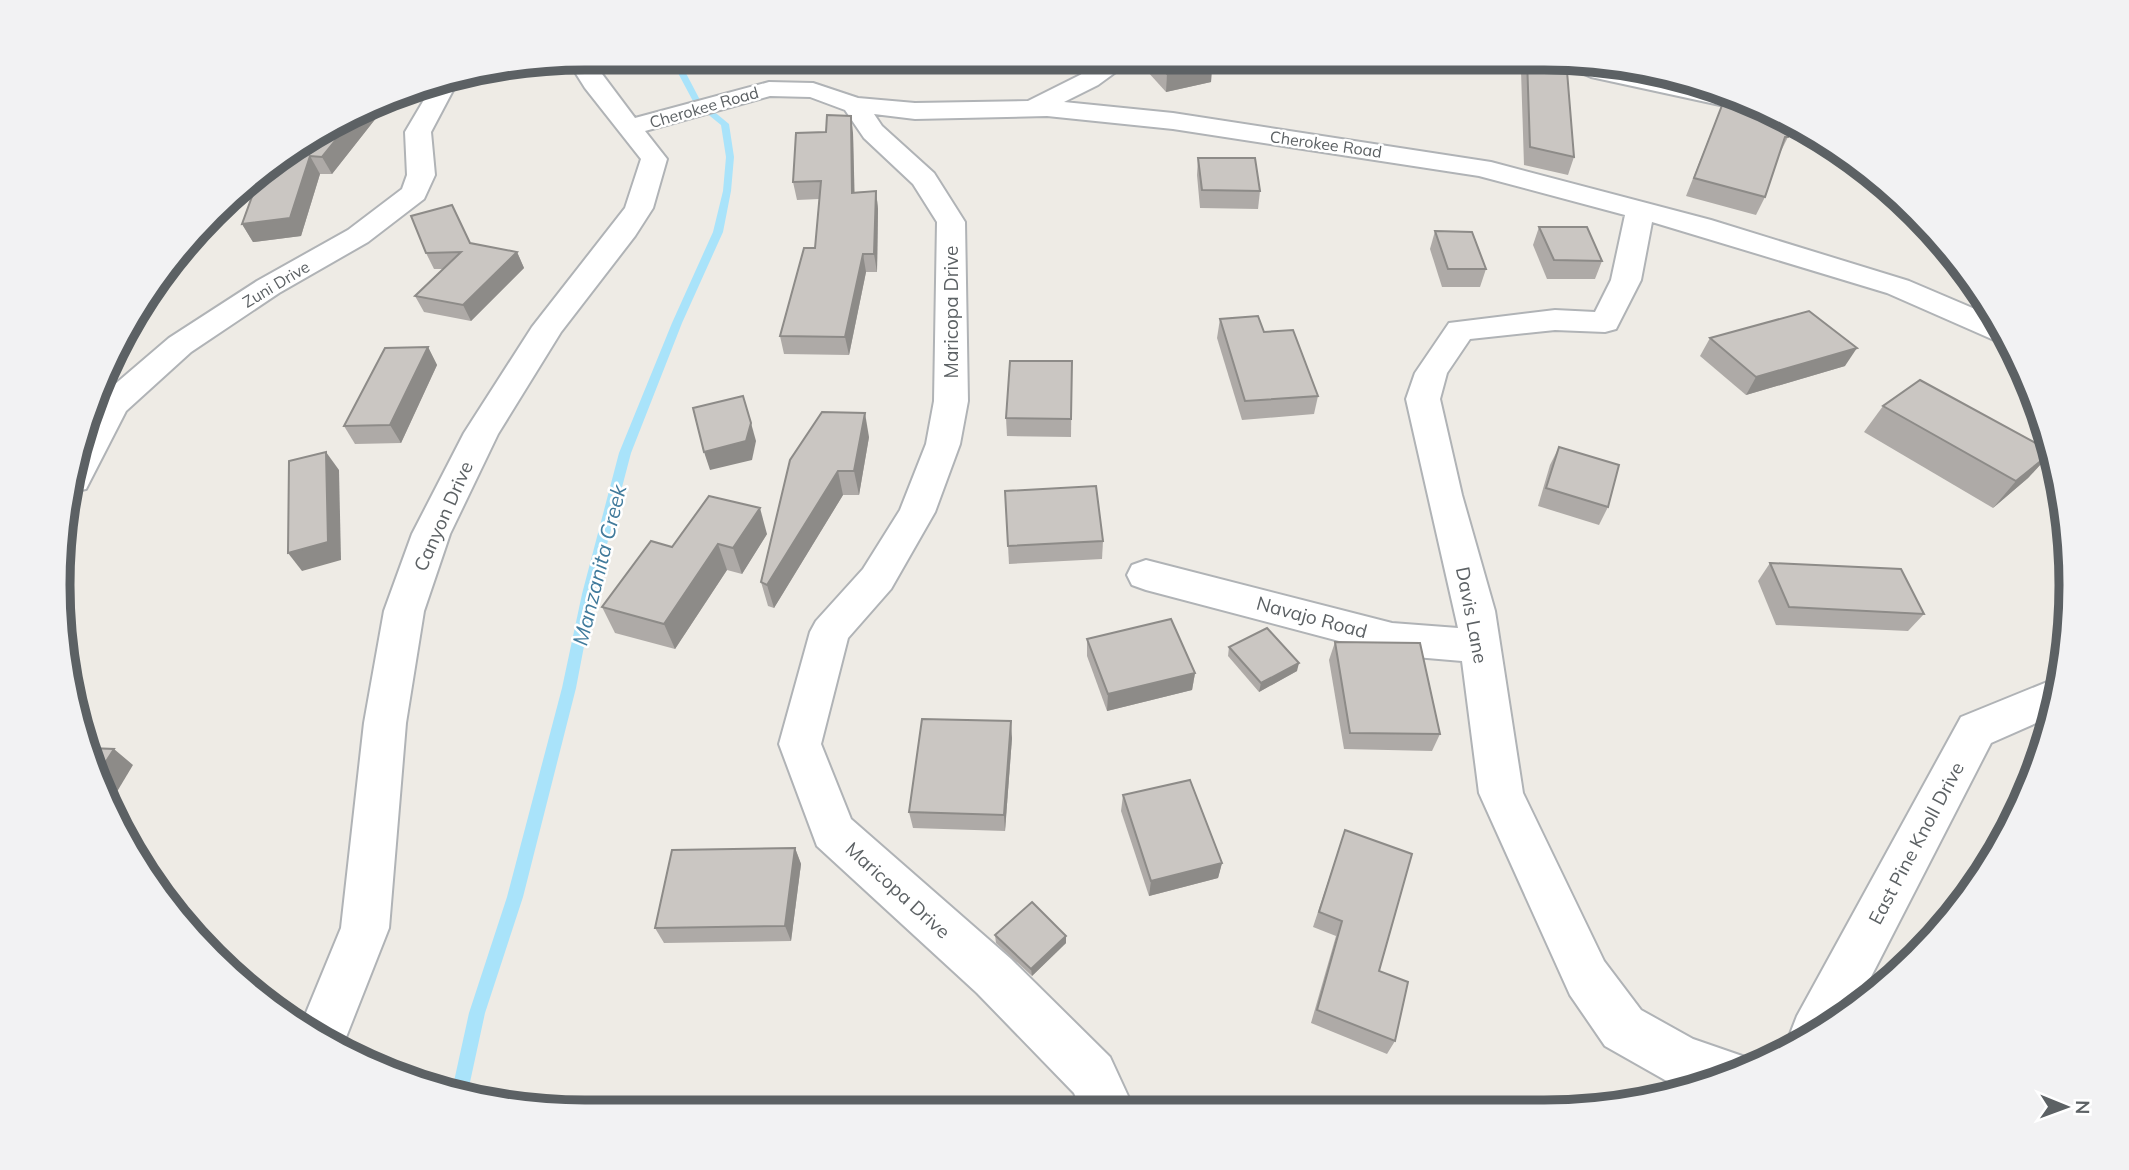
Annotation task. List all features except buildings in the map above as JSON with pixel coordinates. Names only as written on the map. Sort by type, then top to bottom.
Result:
[{"type":"street","name":"Canyon Drive","points":[[324,1029],[365,928],[386,723],[404,611],[431,534],[481,433],[548,327],[625,230],[639,208],[654,159],[586,70]]},
{"type":"street","points":[[1033,108],[1104,70]]},
{"type":"street","points":[[1608,74],[1679,89]]},
{"type":"street","name":"Cherokee Road","points":[[630,128],[769,89],[813,90],[853,105],[915,111],[1033,108],[1173,121],[1371,149],[1481,168],[1640,210],[1898,287],[1981,318]]},
{"type":"street","name":"Zuni Drive","points":[[88,450],[112,405],[180,345],[268,287],[358,236],[414,193],[421,175],[418,132],[442,91]]},
{"type":"street","name":"Maricopa Drive","points":[[853,105],[873,132],[924,179],[951,222],[951,401],[943,444],[917,512],[877,579],[830,632],[800,744],[833,832],[1014,996],[1092,1075],[1104,1100]]},
{"type":"street","name":"Davis Lane","points":[[1640,210],[1626,280],[1605,322],[1555,320],[1460,330],[1431,373],[1423,399],[1444,495],[1475,611],[1501,793],[1515,828],[1587,978],[1623,1028],[1683,1062],[1714,1071]]},
{"type":"street","name":"Navajo Road","points":[[1146,575],[1392,639],[1479,646]]},
{"type":"street","name":"East Pine Knoll Drive","points":[[1824,1017],[1976,730],[2045,700]]},
{"type":"waterway","name":"Manzanita Creek","points":[[462,1084],[477,1013],[515,897],[569,688],[588,594],[625,453],[677,323],[718,232],[727,191],[730,157],[725,124],[697,101],[680,70]]}]
